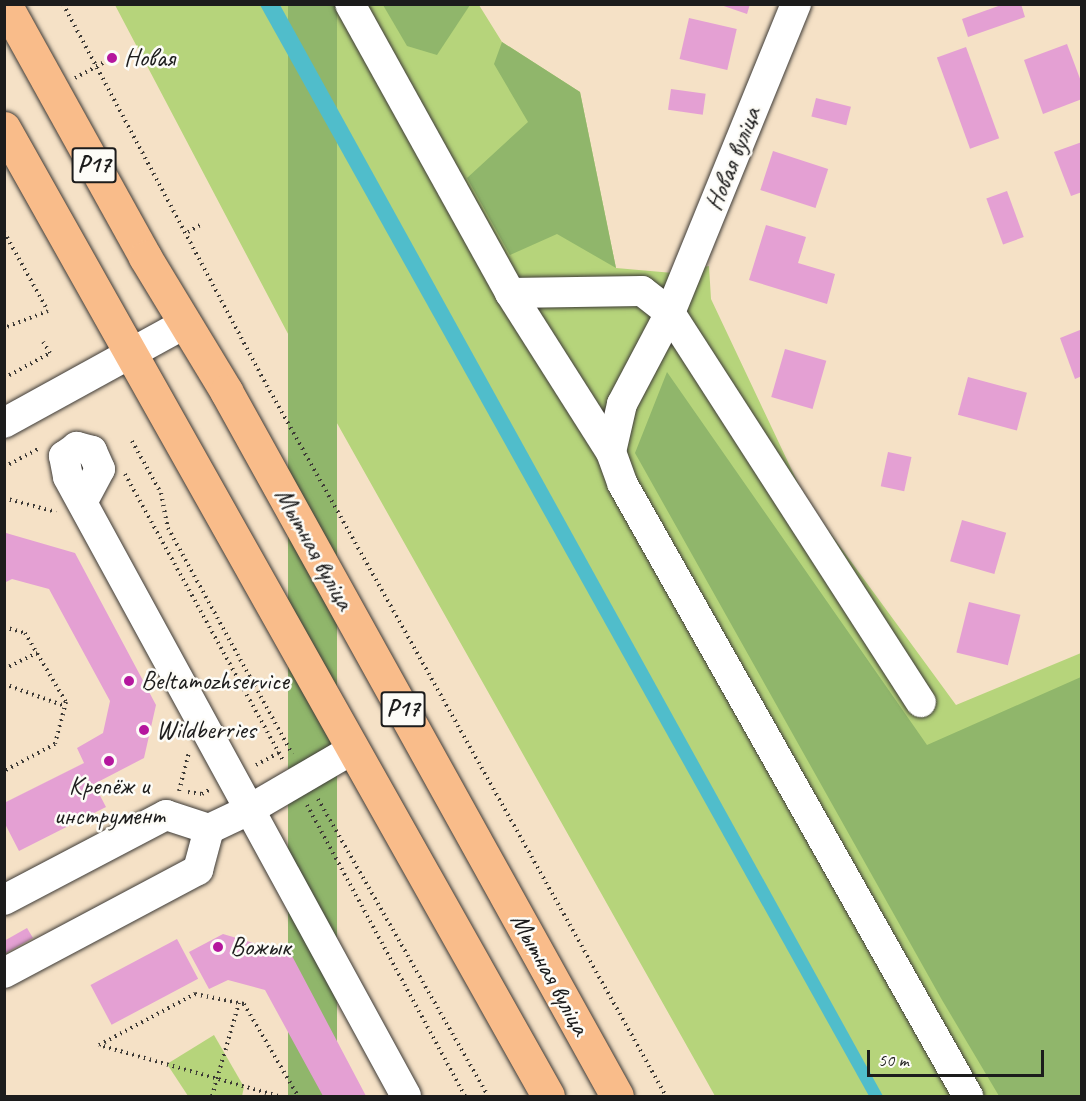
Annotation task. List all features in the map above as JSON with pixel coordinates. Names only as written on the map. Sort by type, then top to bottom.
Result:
[{"type":"highway","name":"Мытная вуліца","points":[[5,4],[184,324],[232,401],[617,1096]]},
{"type":"highway","name":"Р17","points":[[4,128],[548,1096]]},
{"type":"street","points":[[350,4],[510,293],[611,452],[622,483],[968,1096]]},
{"type":"street","name":"Новая вуліца","points":[[611,452],[622,404],[670,313],[796,4]]},
{"type":"street","points":[[510,293],[642,291],[670,313],[921,702]]},
{"type":"street","points":[[4,423],[184,324]]},
{"type":"street","points":[[72,507],[247,811],[406,1096]]},
{"type":"street","points":[[4,900],[166,815],[209,829],[247,811],[353,748]]},
{"type":"street","points":[[4,973],[198,870],[209,829]]},
{"type":"path","points":[[63,4],[188,232],[273,396],[666,1096]]},
{"type":"path","points":[[52,90],[112,58]]},
{"type":"path","points":[[188,232],[202,224]]},
{"type":"path","points":[[4,231],[48,310],[4,327]]},
{"type":"path","points":[[4,378],[50,353],[43,342]]},
{"type":"path","points":[[4,498],[72,507]]},
{"type":"path","points":[[4,627],[25,633],[65,706],[55,744],[4,771]]},
{"type":"path","points":[[4,669],[37,653]]},
{"type":"path","points":[[4,684],[65,706]]},
{"type":"path","points":[[169,797],[179,791],[190,750]]},
{"type":"path","points":[[278,1096],[99,1045],[195,994],[244,1004],[297,1096]]},
{"type":"path","points":[[212,1096],[239,1003]]},
{"type":"green space","points":[[115,5],[479,5],[502,42],[580,92],[616,268],[673,273],[709,266],[711,299],[806,500],[956,705],[1081,653],[1081,1096],[715,1096],[306,368]]},
{"type":"green space","points":[[288,5],[337,5],[337,1096],[288,1096]]},
{"type":"green space","points":[[383,5],[470,5],[437,55],[407,46]]},
{"type":"green space","points":[[502,42],[580,92],[616,268],[557,234],[510,255],[467,178],[528,122],[494,64]]},
{"type":"green space","points":[[667,372],[927,745],[1081,677],[1081,1096],[999,1096],[942,1000],[635,453]]},
{"type":"green space","points":[[214,1035],[244,1087],[242,1096],[188,1096],[167,1064]]},
{"type":"water","points":[[260,5],[280,5],[883,1096],[869,1096]]},
{"type":"building","points":[[718,4],[750,4],[747,14]]},
{"type":"building","points":[[1004,4],[1021,4],[1025,17],[968,37],[962,19]]},
{"type":"building","points":[[689,18],[737,29],[727,70],[680,59]]},
{"type":"building","points":[[1067,44],[1082,84],[1082,99],[1043,114],[1024,60]]},
{"type":"building","points":[[966,47],[999,138],[970,149],[937,58]]},
{"type":"building","points":[[671,89],[706,94],[703,115],[668,110]]},
{"type":"building","points":[[816,98],[851,107],[846,125],[811,116]]},
{"type":"building","points":[[1082,142],[1082,192],[1071,196],[1054,152]]},
{"type":"building","points":[[773,151],[828,169],[815,208],[760,190]]},
{"type":"building","points":[[1007,191],[1024,237],[1003,245],[986,199]]},
{"type":"building","points":[[766,225],[806,237],[798,263],[835,274],[827,304],[749,280]]},
{"type":"building","points":[[1080,330],[1082,376],[1075,379],[1060,338]]},
{"type":"building","points":[[785,349],[826,361],[813,409],[771,397]]},
{"type":"building","points":[[968,377],[1027,393],[1017,430],[958,415]]},
{"type":"building","points":[[888,452],[911,457],[904,491],[881,486]]},
{"type":"building","points":[[962,520],[1006,533],[994,574],[950,561]]},
{"type":"building","points":[[6,533],[75,553],[156,705],[144,758],[94,784],[106,807],[19,851],[4,822],[4,803],[84,763],[77,748],[103,733],[110,701],[49,589],[12,579],[4,583]]},
{"type":"building","points":[[969,602],[1020,615],[1008,665],[956,652]]},
{"type":"building","points":[[27,928],[33,938],[4,954],[4,941]]},
{"type":"building","points":[[223,934],[291,954],[366,1096],[323,1096],[265,990],[228,980],[209,989],[189,952]]},
{"type":"building","points":[[177,939],[198,979],[112,1025],[90,985]]},
{"type":"place","name":"Новая","points":[[112,58]]},
{"type":"place","name":"Beltamozhservice","points":[[129,681]]},
{"type":"place","name":"Wildberries","points":[[144,730]]},
{"type":"place","name":"Крепёж и инструмент","points":[[109,761]]},
{"type":"place","name":"Вожык","points":[[218,947]]}]
